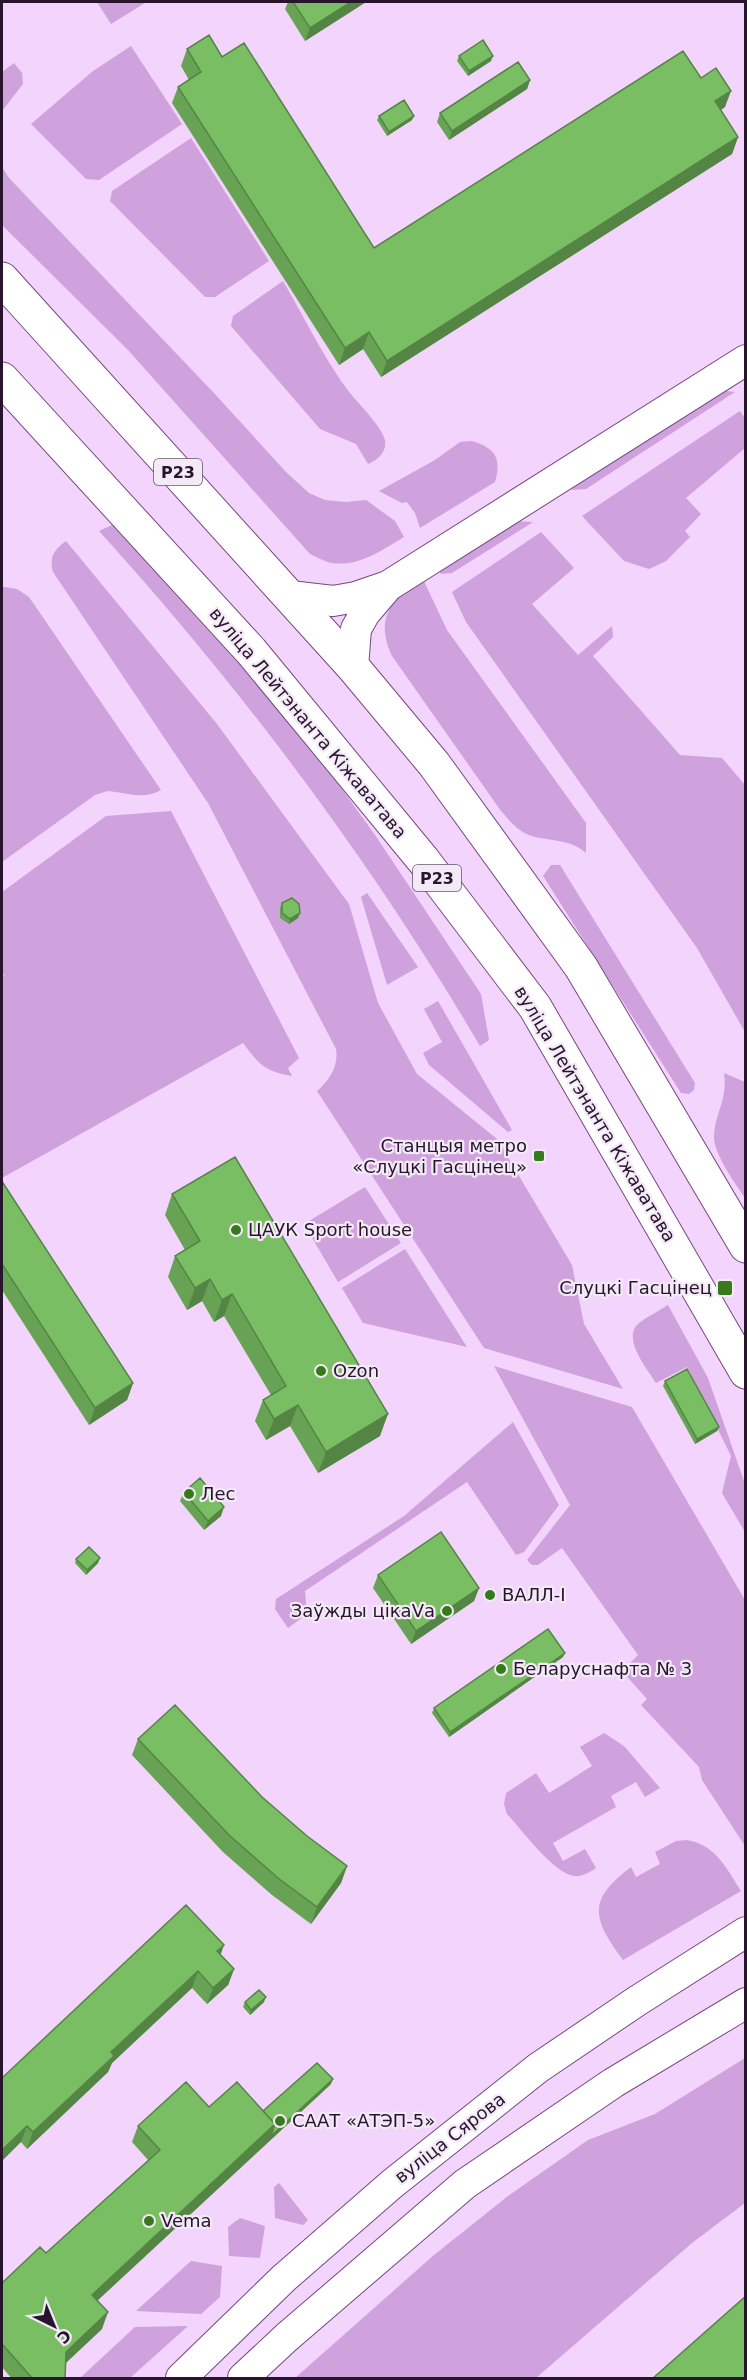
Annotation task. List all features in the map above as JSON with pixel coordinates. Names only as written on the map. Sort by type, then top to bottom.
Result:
[{"type":"main road","name":"Р23","points":[[2,279],[290,596],[353,667],[434,765],[581,967],[746,1246]]},
{"type":"main road","name":"вуліца Лейтэнанта Кіжаватава","points":[[2,379],[251,651],[424,861],[535,1007],[746,1372]]},
{"type":"street","points":[[290,596],[333,601],[356,597],[388,586],[746,360]]},
{"type":"street","points":[[353,667],[356,629],[365,613],[388,586]]},
{"type":"street","name":"вуліца Сярова","points":[[181,2379],[284,2278],[392,2184],[538,2068],[746,1932]]},
{"type":"street","points":[[243,2379],[287,2337],[465,2184],[613,2083],[746,2003]]},
{"type":"street","points":[[437,2148],[465,2184]]},
{"type":"shaded area","points":[[97,2],[144,2],[145,3],[111,24]]},
{"type":"shaded area","points":[[131,46],[182,124],[99,180],[86,179],[31,124],[93,71]]},
{"type":"shaded area","points":[[14,63],[22,73],[23,84],[2,111],[2,72]]},
{"type":"shaded area","points":[[191,138],[269,261],[215,297],[205,297],[110,201],[112,191]]},
{"type":"shaded area","points":[[2,167],[9,178],[286,472],[309,493],[325,500],[346,502],[366,500],[395,521],[404,537],[361,560],[342,564],[324,561],[310,554],[128,350],[2,225]]},
{"type":"shaded area","points":[[283,281],[335,372],[383,435],[385,444],[383,452],[368,464],[356,444],[320,429],[231,326],[233,316]]},
{"type":"shaded area","points":[[718,390],[735,392],[586,489],[572,490],[574,481]]},
{"type":"shaded area","points":[[740,411],[745,418],[745,448],[686,498],[701,514],[685,531],[690,537],[666,561],[649,569],[624,561],[582,516]]},
{"type":"shaded area","points":[[472,441],[486,447],[495,455],[498,466],[495,482],[420,528],[415,513],[407,502],[402,503],[379,491],[435,460],[460,442]]},
{"type":"shaded area","points":[[514,521],[533,522],[452,573],[441,574],[437,565]]},
{"type":"shaded area","points":[[112,525],[121,525],[135,533],[308,742],[375,835],[481,994],[489,1040],[480,1046],[439,978],[350,844],[254,715],[152,591],[99,531]]},
{"type":"shaded area","points":[[541,532],[574,568],[532,604],[578,655],[612,626],[613,637],[593,656],[680,755],[722,758],[745,785],[745,1032],[697,948],[466,622],[452,592]]},
{"type":"shaded area","points":[[66,541],[217,724],[349,904],[378,1003],[417,1074],[497,1139],[572,1265],[584,1324],[623,1389],[484,1348],[317,1091],[332,1073],[337,1055],[336,1049],[208,803],[53,572],[54,554]]},
{"type":"shaded area","points":[[422,577],[447,630],[586,823],[586,853],[569,843],[525,833],[513,824],[501,811],[392,656],[385,630],[389,610],[402,594]]},
{"type":"shaded area","points":[[2,588],[17,589],[29,597],[161,790],[148,795],[109,791],[95,795],[2,862]]},
{"type":"shaded area","points":[[171,811],[299,1058],[288,1068],[292,1076],[263,1066],[243,1043],[2,1178],[2,978],[4,975],[2,971],[2,892],[106,816]]},
{"type":"shaded area","points":[[551,865],[560,865],[695,1083],[694,1090],[689,1094],[681,1093],[543,876]]},
{"type":"shaded area","points":[[367,893],[418,967],[387,985],[361,897]]},
{"type":"shaded area","points":[[438,1001],[512,1130],[508,1132],[429,1065],[423,1053],[442,1042],[424,1009]]},
{"type":"shaded area","points":[[724,1073],[745,1082],[745,1198],[726,1168],[715,1143],[715,1128],[724,1091]]},
{"type":"shaded area","points":[[365,1187],[401,1243],[338,1282],[304,1224]]},
{"type":"shaded area","points":[[405,1249],[467,1347],[363,1323],[342,1288]]},
{"type":"shaded area","points":[[668,1305],[708,1378],[745,1484],[745,1532],[722,1493],[731,1456],[687,1367],[656,1383],[634,1345],[634,1329],[639,1323]]},
{"type":"shaded area","points":[[494,1366],[632,1407],[745,1600],[745,1846],[702,1780],[699,1767],[641,1705],[647,1699],[622,1671],[638,1655],[562,1548],[538,1565],[532,1565],[527,1560],[570,1505]]},
{"type":"shaded area","points":[[513,1422],[559,1505],[524,1552],[516,1555],[467,1482],[305,1591],[307,1614],[288,1628],[275,1609],[276,1599],[404,1516]]},
{"type":"shaded area","points":[[604,1733],[624,1746],[660,1788],[645,1797],[636,1782],[611,1796],[616,1807],[553,1843],[563,1861],[585,1849],[596,1868],[589,1873],[574,1876],[566,1873],[548,1859],[507,1814],[504,1804],[506,1793],[536,1773],[549,1793],[592,1766],[580,1747]]},
{"type":"shaded area","points":[[687,1840],[706,1847],[720,1859],[741,1891],[623,1960],[600,1922],[601,1901],[607,1890],[631,1867],[636,1877],[660,1864],[655,1852],[676,1841]]},
{"type":"shaded area","points":[[745,2058],[745,2203],[692,2243],[536,2378],[295,2378],[434,2255],[508,2196],[588,2140],[655,2114]]},
{"type":"shaded area","points":[[279,2183],[308,2220],[303,2225],[275,2218],[274,2187]]},
{"type":"shaded area","points":[[240,2218],[265,2226],[260,2258],[229,2256],[228,2227]]},
{"type":"shaded area","points":[[191,2261],[222,2266],[220,2297],[201,2314],[136,2311]]},
{"type":"shaded area","points":[[188,2326],[130,2378],[80,2378],[135,2327]]},
{"type":"building","points":[[293,2],[351,2],[310,28]]},
{"type":"building","points":[[209,35],[222,57],[244,43],[374,248],[683,51],[701,78],[716,68],[731,91],[715,101],[738,137],[387,361],[369,332],[345,348],[178,87],[201,72],[187,49]]},
{"type":"building","points":[[483,40],[493,56],[469,71],[459,56]]},
{"type":"building","points":[[518,62],[530,80],[452,131],[440,113]]},
{"type":"building","points":[[404,100],[414,116],[389,132],[379,116]]},
{"type":"building","points":[[292,898],[299,904],[300,913],[290,919],[282,913],[282,903]]},
{"type":"building","points":[[235,1157],[388,1414],[326,1452],[298,1405],[274,1419],[263,1400],[286,1386],[232,1294],[222,1300],[210,1279],[195,1288],[175,1256],[200,1241],[172,1194]]},
{"type":"building","points":[[3,1183],[133,1383],[95,1408],[2,1264]]},
{"type":"building","points":[[687,1369],[719,1427],[697,1439],[665,1381]]},
{"type":"building","points":[[200,1478],[224,1507],[208,1521],[184,1492]]},
{"type":"building","points":[[441,1532],[479,1588],[416,1631],[378,1575]]},
{"type":"building","points":[[89,1547],[100,1558],[87,1570],[76,1559]]},
{"type":"building","points":[[548,1629],[565,1653],[450,1732],[434,1708]]},
{"type":"building","points":[[175,1705],[262,1797],[307,1836],[347,1866],[317,1907],[278,1878],[229,1835],[138,1739]]},
{"type":"building","points":[[186,1905],[224,1945],[217,1951],[234,1969],[213,1988],[198,1971],[111,2052],[114,2056],[33,2132],[27,2126],[2,2150],[2,2078]]},
{"type":"building","points":[[259,1990],[266,1997],[251,2010],[245,2002]]},
{"type":"building","points":[[317,2063],[333,2079],[271,2136],[275,2124],[263,2111]]},
{"type":"building","points":[[186,2082],[209,2107],[237,2082],[275,2124],[92,2295],[108,2312],[66,2352],[65,2379],[33,2379],[2,2344],[2,2283],[40,2247],[46,2253],[160,2150],[138,2126]]},
{"type":"building","points":[[746,2296],[746,2379],[652,2379]]},
{"type":"place","name":"Станцыя метро «Слуцкі Гасцінец»","points":[[539,1156]]},
{"type":"place","name":"ЦАУК Sport house","points":[[236,1230]]},
{"type":"place","name":"Слуцкі Гасцінец","points":[[725,1288]]},
{"type":"place","name":"Ozon","points":[[321,1371]]},
{"type":"place","name":"Лес","points":[[189,1494]]},
{"type":"place","name":"ВАЛЛ-І","points":[[490,1595]]},
{"type":"place","name":"Заўжды цікаVа","points":[[447,1611]]},
{"type":"place","name":"Беларуснафта № 3","points":[[501,1669]]},
{"type":"place","name":"СААТ «АТЭП-5»","points":[[280,2121]]},
{"type":"place","name":"Vema","points":[[149,2221]]}]
